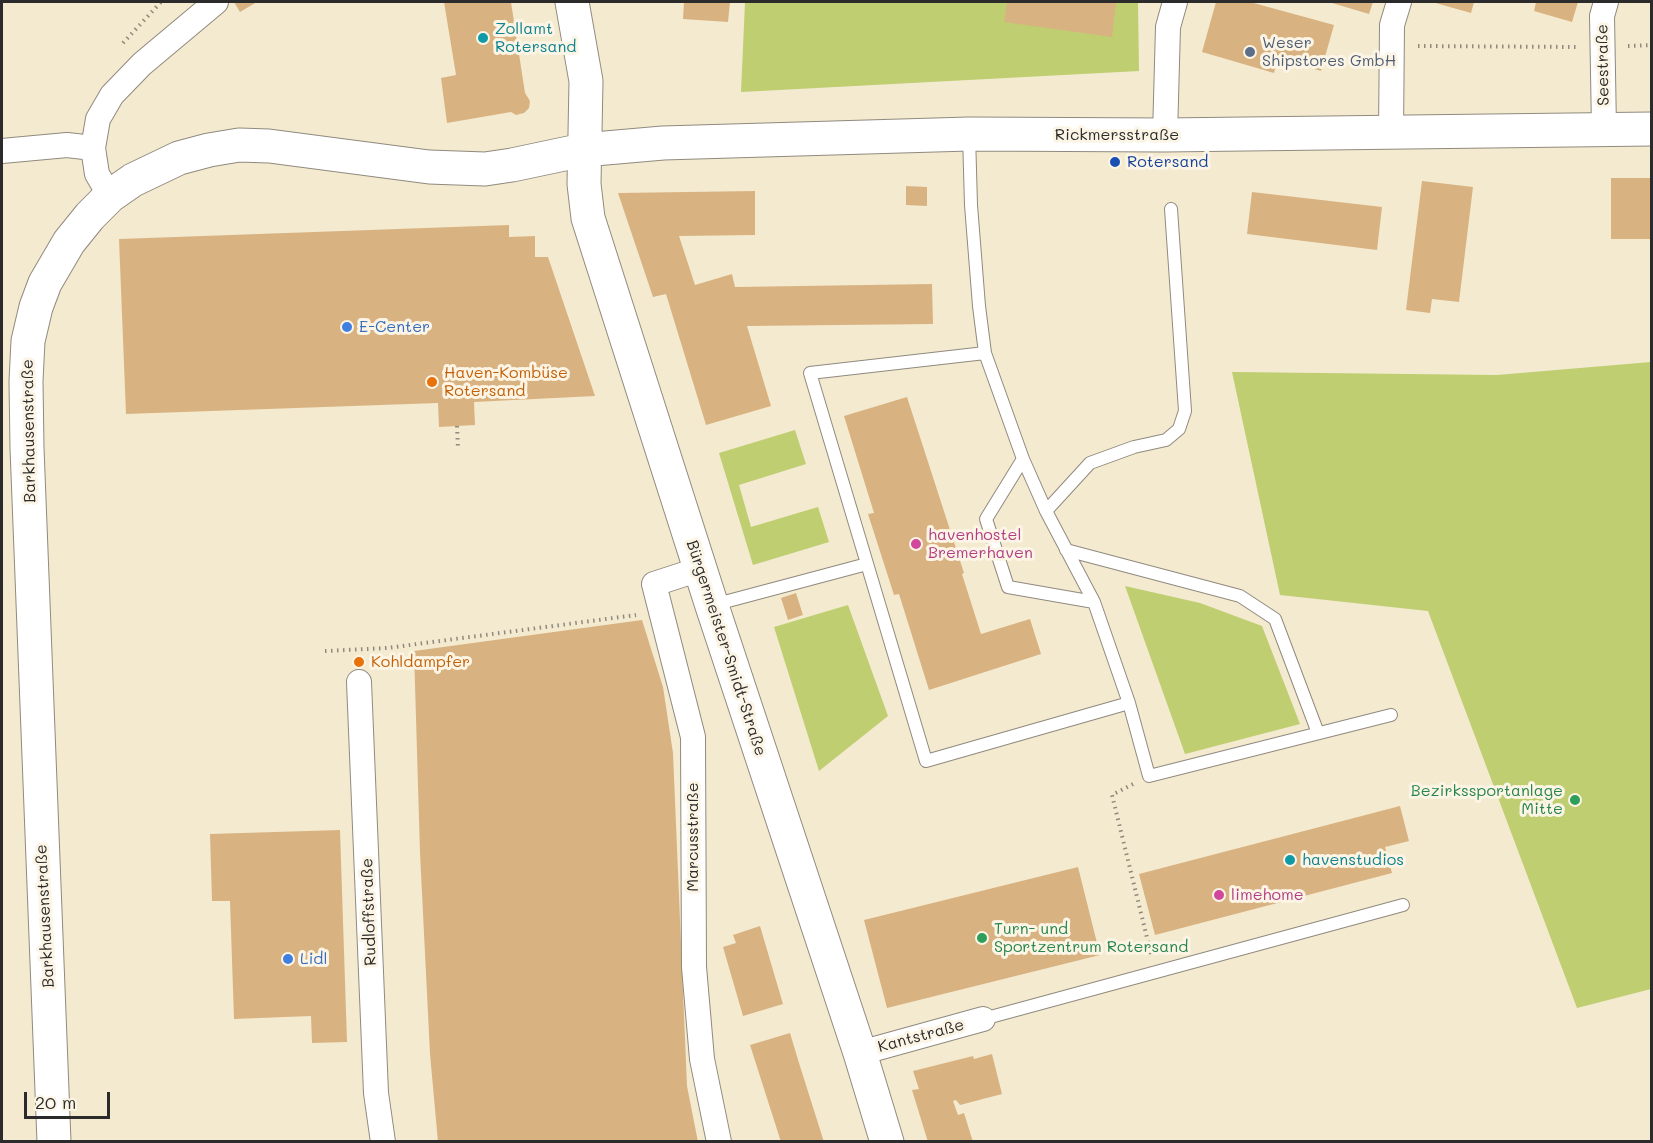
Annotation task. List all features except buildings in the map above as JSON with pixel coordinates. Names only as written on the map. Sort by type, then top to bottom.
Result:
[{"type":"main road","name":"Bürgermeister-Smidt-Straße","points":[[572,2],[585,81],[583,150],[588,218],[712,606],[860,1053],[886,1142]]},
{"type":"main road","name":"Rickmersstraße","points":[[583,150],[663,143],[969,134],[1165,135],[1652,129]]},
{"type":"main road","name":"Barkhausenstraße","points":[[54,1142],[27,448],[28,341],[36,307],[45,283],[69,242],[110,196],[151,170],[179,158],[209,150],[239,145],[269,146],[429,167],[485,169],[583,150]]},
{"type":"street","points":[[110,196],[97,174],[93,148],[98,119],[112,95],[142,64],[216,2]]},
{"type":"street","points":[[1165,135],[1168,27],[1175,2]]},
{"type":"street","points":[[1391,133],[1392,25],[1399,2]]},
{"type":"street","name":"Seestraße","points":[[1604,129],[1602,16],[1606,2]]},
{"type":"street","points":[[2,151],[67,145],[93,148]]},
{"type":"street","name":"Marcusstraße","points":[[700,569],[654,584],[693,737],[694,967],[702,1059],[719,1142]]},
{"type":"street","name":"Rudloffstraße","points":[[359,682],[376,1093],[383,1142]]},
{"type":"street","name":"Kantstraße","points":[[860,1053],[983,1019]]},
{"type":"lane","points":[[969,134],[978,295],[985,353],[1023,459],[1046,511],[1094,602],[1129,703],[1149,776],[1391,715]]},
{"type":"lane","points":[[1046,511],[1090,463],[1134,447],[1166,440],[1179,429],[1185,411],[1171,209]]},
{"type":"lane","points":[[985,353],[810,373],[926,761],[1129,703]]},
{"type":"lane","points":[[1023,459],[986,519],[1008,587],[1094,602]]},
{"type":"lane","points":[[1066,550],[1240,596],[1275,619],[1318,733]]},
{"type":"lane","points":[[712,606],[867,564]]},
{"type":"lane","points":[[983,1019],[1403,905]]},
{"type":"path","points":[[1392,45],[1603,48],[1652,45]]},
{"type":"path","points":[[457,426],[458,449]]},
{"type":"path","points":[[325,651],[387,648],[661,611]]},
{"type":"path","points":[[1149,776],[1112,795],[1155,972]]},
{"type":"green space","points":[[745,2],[1138,2],[1139,71],[741,92]]},
{"type":"green space","name":"Bezirkssportanlage Mitte","points":[[1651,362],[1651,989],[1577,1008],[1428,611],[1280,595],[1232,372],[1497,375]]},
{"type":"green space","points":[[795,430],[806,464],[739,485],[751,527],[818,507],[829,542],[753,565],[719,453]]},
{"type":"green space","points":[[1125,586],[1200,603],[1262,626],[1300,724],[1185,754]]},
{"type":"green space","points":[[848,605],[888,716],[819,771],[774,627]]},
{"type":"place","name":"Zollamt Rotersand","points":[[483,38]]},
{"type":"place","name":"Weser Shipstores GmbH","points":[[1250,52]]},
{"type":"place","name":"Rotersand","points":[[1115,162]]},
{"type":"place","name":"E-Center","points":[[347,327]]},
{"type":"place","name":"Haven-Kombüse Rotersand","points":[[432,382]]},
{"type":"place","name":"havenhostel Bremerhaven","points":[[916,544]]},
{"type":"place","name":"Kohldampfer","points":[[359,662]]},
{"type":"place","name":"Bezirkssportanlage Mitte","points":[[1575,800]]},
{"type":"place","name":"havenstudios","points":[[1290,860]]},
{"type":"place","name":"limehome","points":[[1219,895]]},
{"type":"place","name":"Turn- und Sportzentrum Rotersand","points":[[982,938]]},
{"type":"place","name":"Lidl","points":[[288,959]]}]
